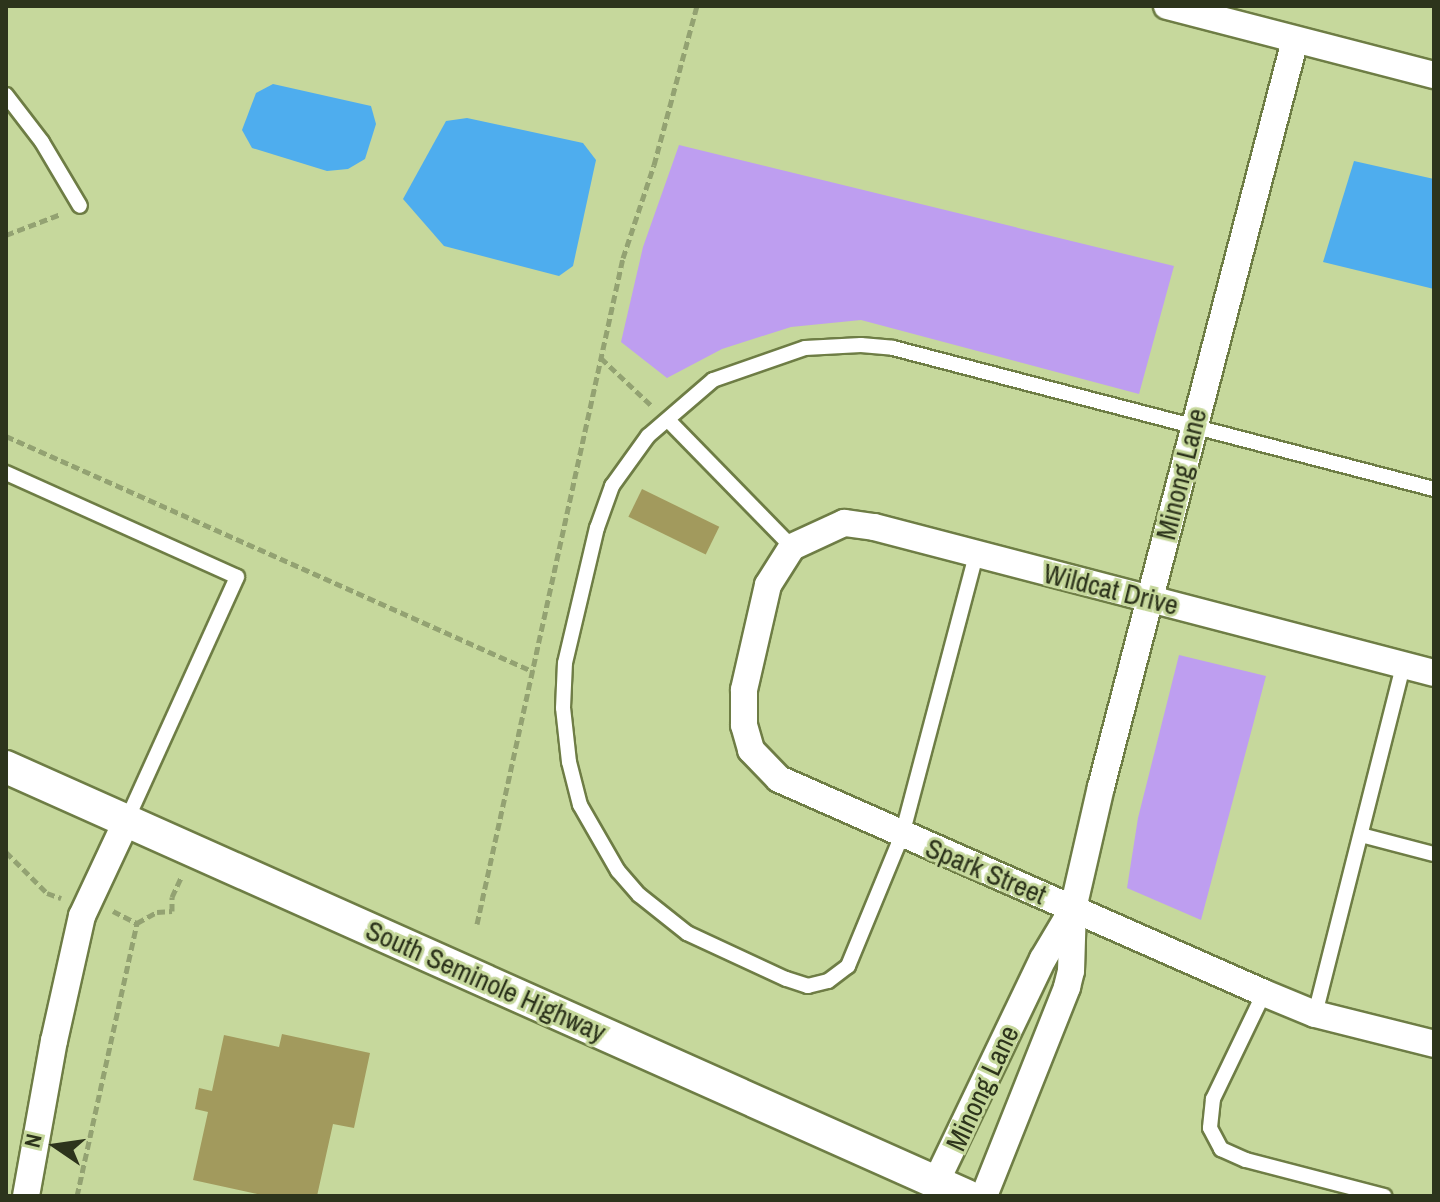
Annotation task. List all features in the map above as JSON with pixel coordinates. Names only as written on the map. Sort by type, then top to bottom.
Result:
[{"type":"street","points":[[1167,6],[1434,75]]},
{"type":"street","name":"Minong Lane","points":[[984,1196],[1067,987],[1071,971],[1073,909],[1148,599],[1295,40]]},
{"type":"street","name":"Wildcat Drive","points":[[792,547],[844,523],[874,527],[1434,673]]},
{"type":"street","name":"Spark Street","points":[[792,547],[768,585],[744,690],[744,725],[751,750],[779,779],[1315,1014],[1434,1044]]},
{"type":"street","name":"South Seminole Highway","points":[[6,767],[967,1196]]},
{"type":"street","points":[[26,1196],[54,1041],[82,916],[127,820]]},
{"type":"street","name":"Minong Lane","points":[[936,1182],[1043,959],[1073,909]]},
{"type":"lane","points":[[6,95],[42,142],[80,206]]},
{"type":"lane","points":[[976,555],[902,835],[848,966],[828,981],[808,986],[687,933],[639,895],[618,871],[580,805],[569,762],[563,708],[565,663],[597,528],[612,486],[633,453],[713,380],[805,348],[861,345],[893,348],[1434,489]]},
{"type":"lane","points":[[668,420],[792,547]]},
{"type":"lane","points":[[6,473],[237,577],[127,820]]},
{"type":"lane","points":[[1315,1014],[1403,665]]},
{"type":"lane","points":[[1361,835],[1434,854]]},
{"type":"lane","points":[[1264,993],[1213,1099],[1210,1128],[1221,1149],[1246,1160],[1384,1196]]},
{"type":"path","points":[[477,924],[623,258],[654,165],[697,6]]},
{"type":"path","points":[[6,235],[80,206]]},
{"type":"path","points":[[600,357],[668,420]]},
{"type":"path","points":[[6,436],[534,672]]},
{"type":"path","points":[[6,852],[47,893],[65,900]]},
{"type":"path","points":[[77,1196],[137,923],[157,912],[172,911],[172,897]]},
{"type":"path","points":[[123,914],[137,923]]},
{"type":"shaded area","points":[[679,145],[1174,266],[1139,394],[861,320],[791,327],[722,349],[667,378],[621,342],[643,247]]},
{"type":"shaded area","points":[[1179,655],[1266,676],[1201,920],[1127,888],[1138,818]]},
{"type":"water","points":[[273,84],[371,106],[376,124],[365,159],[348,169],[327,171],[252,148],[242,130],[256,93]]},
{"type":"water","points":[[467,118],[583,143],[596,160],[573,266],[559,276],[444,246],[403,199],[446,121]]},
{"type":"water","points":[[1354,161],[1434,179],[1434,289],[1323,262]]},
{"type":"building","points":[[642,489],[719,527],[706,555],[628,517]]},
{"type":"building","points":[[282,1034],[370,1053],[354,1128],[333,1124],[317,1196],[266,1196],[193,1180],[208,1112],[195,1109],[199,1088],[212,1091],[224,1035],[279,1047]]}]
